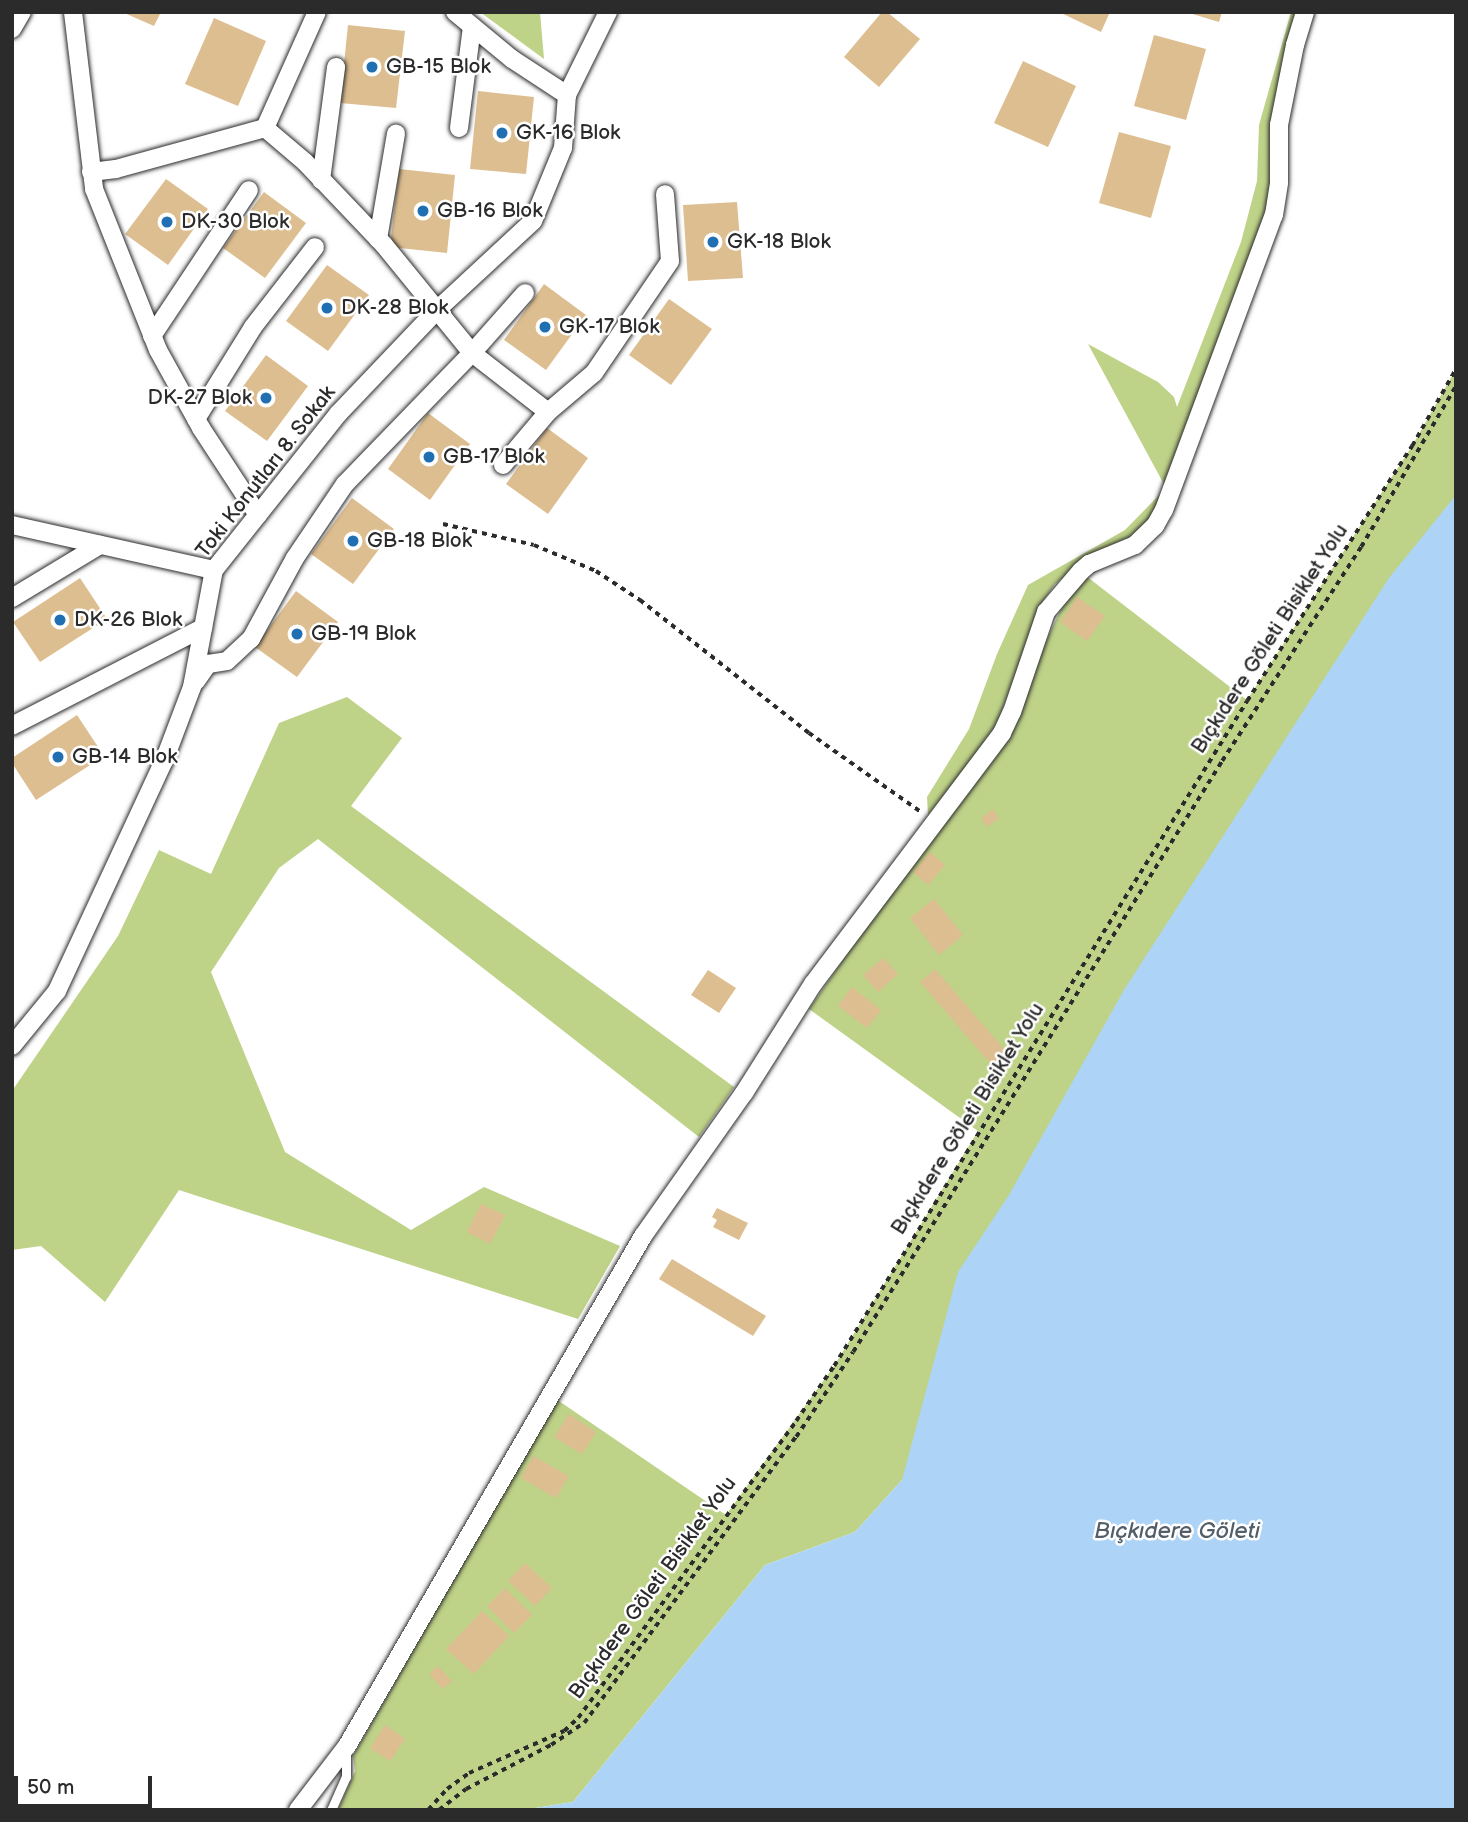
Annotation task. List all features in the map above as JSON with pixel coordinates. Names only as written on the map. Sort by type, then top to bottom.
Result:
[{"type":"street","points":[[12,29],[22,12]]},
{"type":"street","points":[[73,12],[94,189],[152,336],[196,419],[258,515]]},
{"type":"street","points":[[265,128],[317,12]]},
{"type":"street","points":[[454,12],[512,59],[567,95]]},
{"type":"street","name":"Toki Konutları 8. Sokak","points":[[12,1046],[57,991],[164,761],[192,687],[214,570],[338,414],[438,309],[533,220],[563,148],[567,95],[608,12]]},
{"type":"street","points":[[298,1810],[346,1745],[643,1236],[744,1093],[813,984],[1002,733],[1013,712],[1039,630],[1060,593],[1088,564],[1121,553],[1146,537],[1164,510],[1274,215],[1279,182],[1279,125],[1305,12]]},
{"type":"street","points":[[459,128],[472,27]]},
{"type":"street","points":[[321,180],[336,67]]},
{"type":"street","points":[[91,172],[116,169],[265,128]]},
{"type":"street","points":[[265,128],[321,180],[378,239],[472,353],[548,412]]},
{"type":"street","points":[[378,239],[396,134]]},
{"type":"street","points":[[152,336],[249,190]]},
{"type":"street","points":[[503,465],[548,412],[594,373],[670,261],[664,194]]},
{"type":"street","points":[[196,419],[253,327],[315,247]]},
{"type":"street","points":[[192,687],[208,664],[227,661],[251,639],[295,558],[345,484],[472,353],[525,293]]},
{"type":"street","points":[[12,524],[214,570]]},
{"type":"street","points":[[12,598],[100,545]]},
{"type":"street","points":[[12,726],[203,628]]},
{"type":"lane","points":[[331,1810],[346,1777],[346,1745]]},
{"type":"path","name":"Bıçkıdere Göleti Bisiklet Yolu","points":[[428,1810],[447,1789],[469,1773],[564,1731],[578,1718],[796,1421],[834,1366],[1247,701],[1405,457],[1456,369]]},
{"type":"path","points":[[439,1810],[466,1789],[551,1745],[584,1723],[796,1437],[853,1352],[1222,761],[1361,547],[1456,386]]},
{"type":"path","points":[[443,524],[534,545],[596,570],[640,600],[808,733],[934,821]]},
{"type":"green space","points":[[480,12],[540,12],[544,59]]},
{"type":"green space","points":[[1291,12],[1297,12],[1275,102],[1270,186],[1264,218],[1250,266],[1164,495],[1152,518],[1135,534],[1079,564],[1055,584],[1043,601],[995,729],[928,815],[927,797],[969,729],[997,654],[1028,585],[1125,530],[1166,488],[1088,344],[1158,382],[1174,397],[1177,407],[1241,242],[1257,181],[1259,125]]},
{"type":"green space","points":[[1456,369],[1456,1665],[902,1480],[855,1532],[765,1565],[573,1802],[523,1810],[338,1810],[355,1771],[353,1756],[556,1399],[726,1515],[834,1366],[978,1131],[809,1009],[923,845],[957,805],[1040,654],[1062,607],[1086,576],[1247,700],[1412,446]]},
{"type":"green space","points":[[347,697],[402,738],[351,806],[734,1087],[699,1137],[318,839],[279,868],[211,972],[285,1152],[411,1230],[484,1187],[620,1246],[578,1319],[179,1190],[105,1302],[41,1246],[12,1250],[12,1091],[118,936],[159,850],[211,874],[279,723]]},
{"type":"water","name":"Bıçkıdere Göleti","points":[[1456,495],[1456,1810],[523,1810],[573,1802],[765,1565],[855,1532],[902,1480],[958,1272],[1009,1195],[1124,990],[1389,578]]},
{"type":"building","points":[[122,12],[161,12],[154,26]]},
{"type":"building","points":[[882,12],[887,12],[920,39],[879,87],[844,57]]},
{"type":"building","points":[[1059,12],[1110,12],[1101,32]]},
{"type":"building","points":[[1186,12],[1222,12],[1219,22]]},
{"type":"building","points":[[214,18],[266,41],[238,106],[185,84]]},
{"type":"building","name":"GB-15 Blok","points":[[348,25],[405,31],[396,108],[340,103]]},
{"type":"building","points":[[1154,35],[1206,49],[1186,120],[1134,106]]},
{"type":"building","points":[[1023,61],[1076,86],[1048,147],[994,123]]},
{"type":"building","name":"GK-16 Blok","points":[[478,91],[534,97],[526,174],[470,169]]},
{"type":"building","points":[[1119,132],[1171,146],[1151,218],[1099,203]]},
{"type":"building","name":"GB-16 Blok","points":[[399,169],[455,175],[447,253],[390,247]]},
{"type":"building","name":"DK-30 Blok","points":[[166,179],[208,209],[168,265],[125,234]]},
{"type":"building","points":[[264,192],[306,223],[265,278],[223,248]]},
{"type":"building","name":"GK-18 Blok","points":[[737,202],[743,278],[688,281],[683,205]]},
{"type":"building","name":"DK-28 Blok","points":[[327,265],[369,295],[328,351],[286,321]]},
{"type":"building","name":"GK-17 Blok","points":[[544,284],[586,315],[546,370],[504,340]]},
{"type":"building","points":[[669,299],[712,329],[671,385],[629,355]]},
{"type":"building","name":"DK-27 Blok","points":[[266,355],[308,386],[267,441],[225,411]]},
{"type":"building","name":"GB-17 Blok","points":[[428,413],[470,444],[430,500],[388,469]]},
{"type":"building","points":[[547,428],[588,458],[548,514],[506,484]]},
{"type":"building","name":"GB-18 Blok","points":[[352,498],[394,529],[353,584],[311,554]]},
{"type":"building","name":"DK-26 Blok","points":[[80,578],[107,619],[40,662],[13,622]]},
{"type":"building","name":"GB-19 Blok","points":[[296,591],[338,622],[297,677],[255,647]]},
{"type":"building","points":[[1077,597],[1105,616],[1087,641],[1060,622]]},
{"type":"building","name":"GB-14 Blok","points":[[77,715],[104,756],[36,800],[12,763],[12,758]]},
{"type":"building","points":[[993,809],[999,818],[987,827],[981,818]]},
{"type":"building","points":[[930,852],[945,865],[928,885],[913,872]]},
{"type":"building","points":[[934,899],[963,935],[939,955],[910,918]]},
{"type":"building","points":[[883,958],[898,974],[878,992],[863,975]]},
{"type":"building","points":[[935,969],[1010,1056],[995,1069],[920,982]]},
{"type":"building","points":[[708,970],[736,988],[719,1013],[691,995]]},
{"type":"building","points":[[852,987],[881,1010],[867,1028],[838,1006]]},
{"type":"building","points":[[481,1204],[505,1215],[490,1244],[467,1232]]},
{"type":"building","points":[[717,1208],[748,1223],[739,1240],[713,1227],[717,1220],[712,1217]]},
{"type":"building","points":[[672,1259],[766,1316],[753,1336],[659,1279]]},
{"type":"building","points":[[569,1414],[596,1432],[582,1454],[554,1437]]},
{"type":"building","points":[[533,1456],[569,1476],[556,1498],[521,1478]]},
{"type":"building","points":[[682,1536],[692,1542],[683,1557],[673,1550]]},
{"type":"building","points":[[525,1563],[552,1588],[535,1606],[508,1581]]},
{"type":"building","points":[[505,1588],[532,1615],[514,1633],[487,1606]]},
{"type":"building","points":[[482,1611],[509,1636],[474,1674],[446,1649]]},
{"type":"building","points":[[438,1666],[452,1681],[443,1689],[429,1674]]},
{"type":"building","points":[[385,1725],[405,1739],[390,1761],[370,1748]]},
{"type":"place","name":"GB-15 Blok","points":[[372,67]]},
{"type":"place","name":"GK-16 Blok","points":[[502,133]]},
{"type":"place","name":"GB-16 Blok","points":[[423,211]]},
{"type":"place","name":"DK-30 Blok","points":[[167,222]]},
{"type":"place","name":"GK-18 Blok","points":[[713,242]]},
{"type":"place","name":"DK-28 Blok","points":[[327,308]]},
{"type":"place","name":"GK-17 Blok","points":[[545,327]]},
{"type":"place","name":"DK-27 Blok","points":[[266,398]]},
{"type":"place","name":"GB-17 Blok","points":[[429,457]]},
{"type":"place","name":"GB-18 Blok","points":[[353,541]]},
{"type":"place","name":"DK-26 Blok","points":[[60,620]]},
{"type":"place","name":"GB-19 Blok","points":[[297,634]]},
{"type":"place","name":"GB-14 Blok","points":[[58,757]]}]
